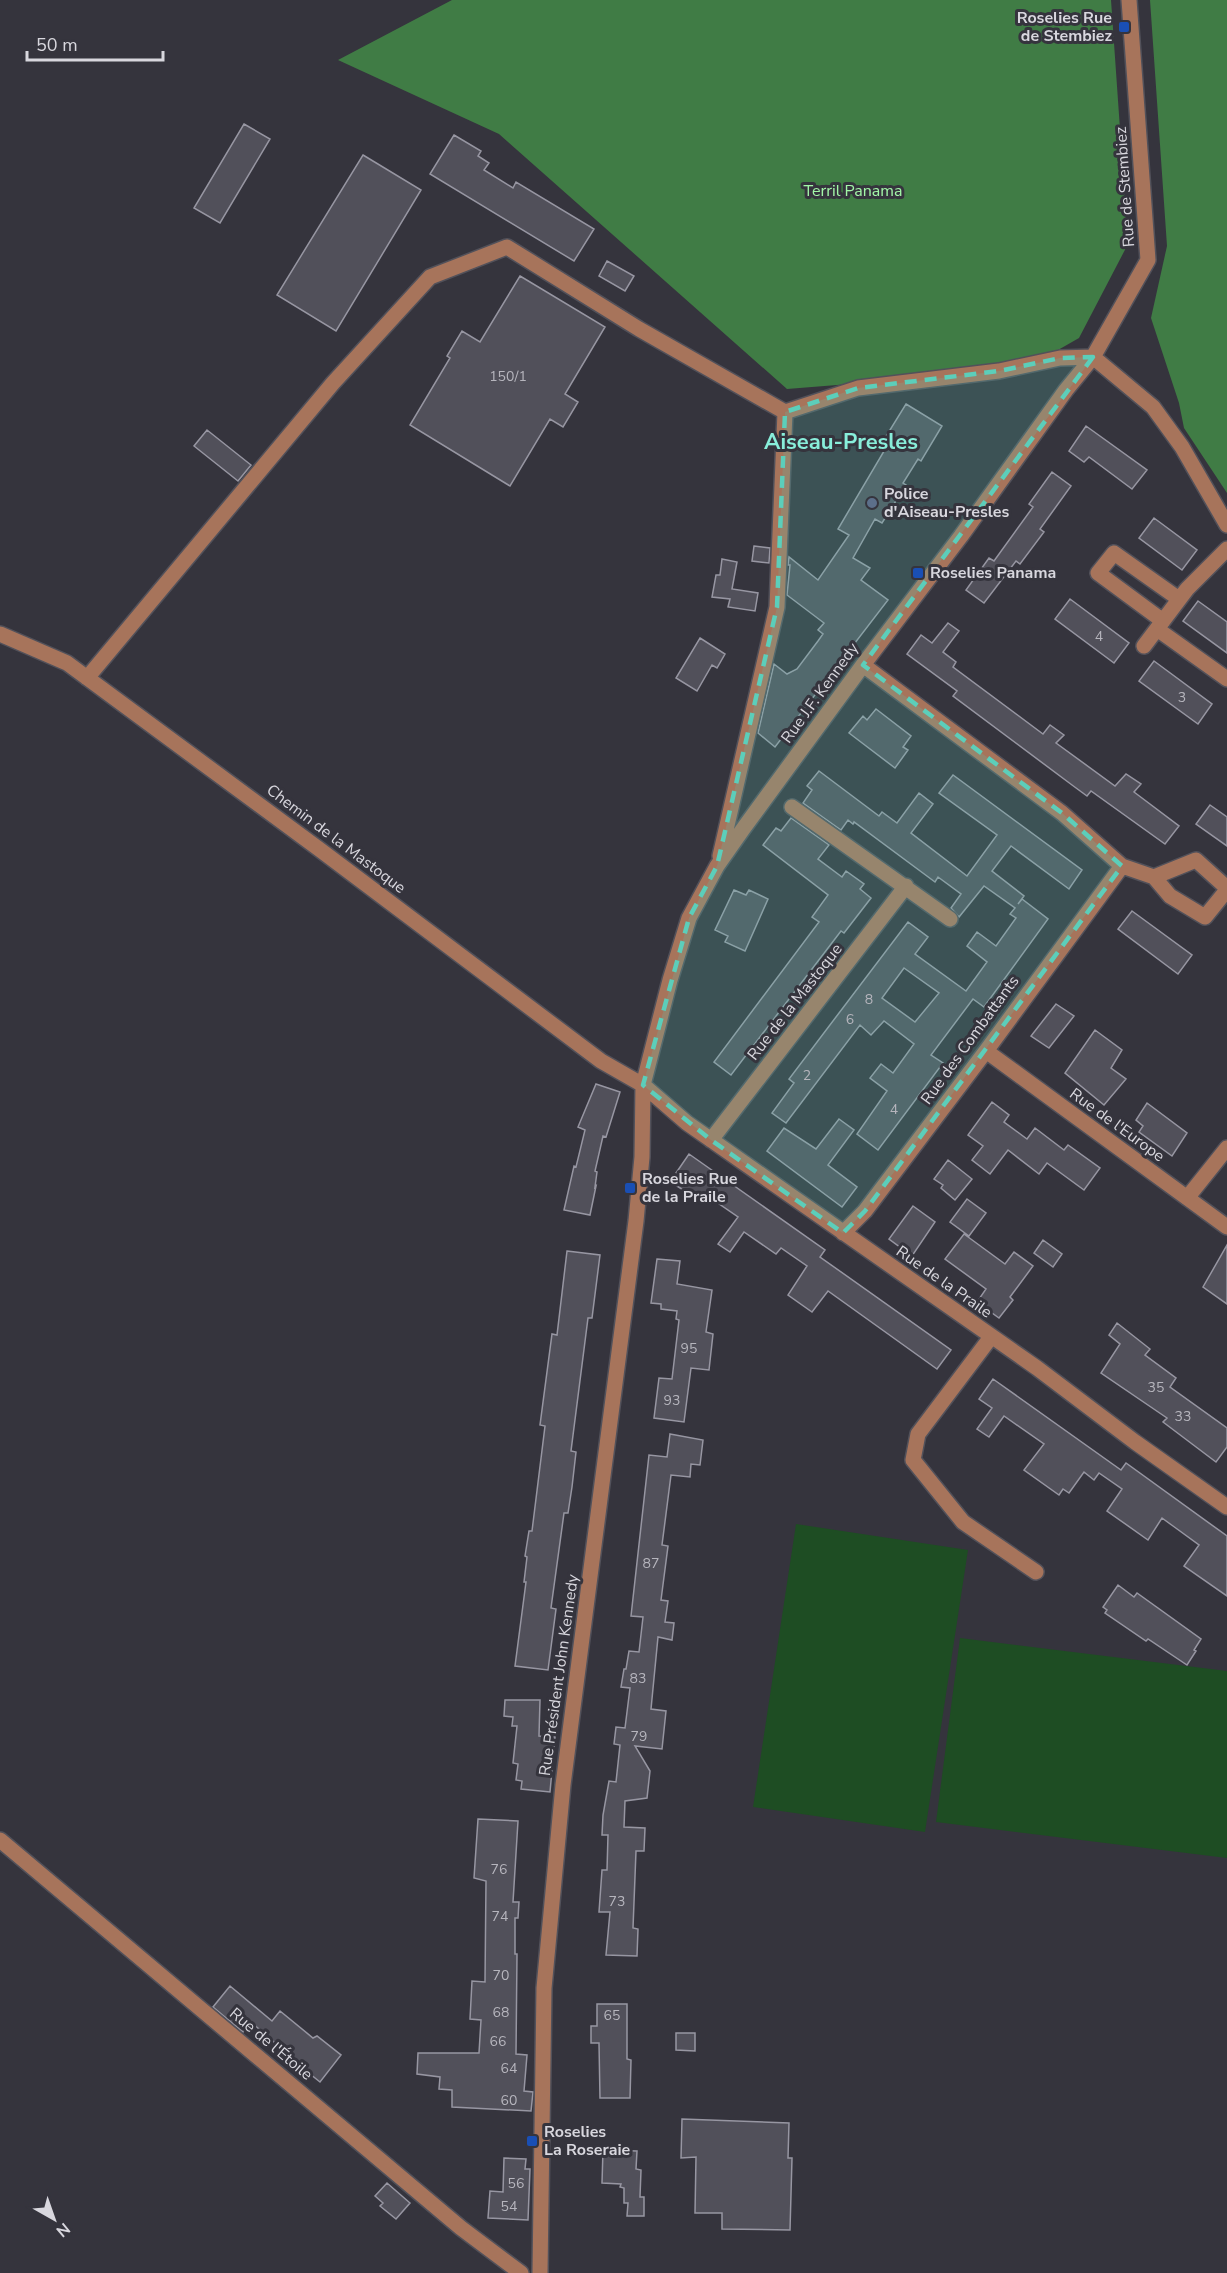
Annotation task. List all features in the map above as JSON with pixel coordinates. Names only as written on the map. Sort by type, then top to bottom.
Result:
[{"type":"street","name":"Rue de Stembiez","points":[[1093,357],[1148,260],[1129,0]]},
{"type":"street","points":[[87,678],[333,383],[429,277],[507,247],[639,329],[785,412],[858,388],[999,371],[1060,358],[1093,357],[1153,407],[1182,447],[1227,525]]},
{"type":"street","name":"Rue J.F. Kennedy","points":[[644,1085],[670,980],[689,918],[717,866],[1066,390],[1093,357]]},
{"type":"street","points":[[717,866],[777,607],[785,412]]},
{"type":"street","points":[[1144,646],[1187,589],[1227,549]]},
{"type":"street","points":[[1179,599],[1114,553],[1098,573],[1227,679]]},
{"type":"street","name":"Chemin de la Mastoque","points":[[0,634],[67,663],[601,1061],[644,1085]]},
{"type":"street","points":[[863,665],[1062,813],[1122,866],[1154,877],[1170,896],[1205,917],[1227,889],[1196,860],[1154,877]]},
{"type":"street","points":[[792,807],[950,918]]},
{"type":"street","name":"Rue des Combattants","points":[[843,1233],[865,1211],[1122,866]]},
{"type":"street","name":"Rue de la Mastoque","points":[[711,1140],[906,886]]},
{"type":"street","name":"Rue de l'Europe","points":[[986,1051],[1227,1227]]},
{"type":"street","name":"Rue de la Praile","points":[[644,1085],[687,1124],[991,1337],[1227,1507]]},
{"type":"street","name":"Rue Président John Kennedy","points":[[540,2273],[544,1988],[563,1785],[636,1221],[642,1157],[644,1085]]},
{"type":"street","points":[[1187,1198],[1227,1148]]},
{"type":"street","points":[[991,1337],[918,1434],[913,1460],[963,1522],[1036,1572]]},
{"type":"street","name":"Rue de l'Étoile","points":[[0,1840],[460,2228],[521,2273]]},
{"type":"highlighted area","points":[[1093,357],[863,665],[1062,813],[1122,866],[865,1211],[843,1233],[711,1140],[643,1085],[689,918],[717,866],[777,607],[785,412],[858,388],[999,371],[1060,358]]},
{"type":"green space","name":"Terril Panama","points":[[452,0],[1111,0],[1128,244],[1079,338],[1023,370],[787,389],[499,134],[338,60]]},
{"type":"green space","points":[[1150,0],[1227,0],[1227,493],[1184,428],[1179,403],[1151,318],[1167,246]]},
{"type":"green space","points":[[796,1524],[968,1550],[925,1832],[753,1807]]},
{"type":"green space","points":[[960,1638],[1227,1671],[1227,1858],[936,1822]]},
{"type":"building","points":[[244,124],[270,139],[220,223],[194,208]]},
{"type":"building","points":[[454,135],[481,151],[478,156],[489,163],[484,170],[513,188],[516,182],[594,229],[574,261],[430,174]]},
{"type":"building","points":[[363,155],[421,190],[336,331],[277,295]]},
{"type":"building","points":[[607,261],[634,276],[625,291],[599,276]]},
{"type":"building","points":[[520,276],[605,327],[565,394],[578,402],[563,427],[550,419],[510,486],[410,425],[450,358],[447,356],[462,331],[480,342]]},
{"type":"building","points":[[906,404],[942,426],[921,461],[918,459],[903,483],[906,485],[882,523],[875,519],[853,558],[870,568],[861,580],[888,600],[775,747],[758,733],[774,664],[787,674],[797,669],[823,634],[818,630],[824,623],[787,595],[789,557],[818,580],[849,535],[838,529],[890,441],[885,438]]},
{"type":"building","points":[[1086,426],[1147,470],[1132,489],[1089,457],[1084,462],[1069,451]]},
{"type":"building","points":[[207,430],[251,465],[238,481],[194,446]]},
{"type":"building","points":[[1052,472],[1071,486],[1040,529],[1044,532],[1020,564],[1016,561],[984,603],[966,590],[989,558],[994,561],[1033,507],[1029,504]]},
{"type":"building","points":[[1154,518],[1197,550],[1182,570],[1139,538]]},
{"type":"building","points":[[754,546],[770,548],[769,563],[752,561]]},
{"type":"building","points":[[722,559],[737,562],[732,589],[758,593],[755,611],[728,607],[730,599],[712,597],[716,575],[720,575]]},
{"type":"building","points":[[1070,599],[1129,643],[1114,663],[1055,619]]},
{"type":"building","points":[[1198,601],[1227,622],[1227,653],[1183,621]]},
{"type":"building","points":[[948,623],[959,631],[943,652],[956,662],[953,667],[1043,734],[1050,725],[1064,735],[1056,743],[1115,786],[1126,774],[1141,784],[1134,792],[1179,826],[1165,844],[1091,791],[1087,796],[1072,785],[953,696],[957,691],[907,654],[921,635],[932,643]]},
{"type":"building","points":[[700,638],[725,654],[717,668],[712,665],[697,691],[676,678]]},
{"type":"building","points":[[1154,661],[1212,704],[1198,724],[1139,681]]},
{"type":"building","points":[[876,709],[911,736],[903,747],[908,750],[895,768],[849,733],[863,716],[867,720]]},
{"type":"building","points":[[819,771],[879,816],[882,812],[897,823],[919,793],[933,804],[911,833],[967,876],[997,835],[939,793],[953,775],[1082,870],[1069,889],[1011,846],[992,871],[1024,896],[1018,904],[1022,899],[1048,919],[984,1007],[973,999],[931,1055],[943,1063],[878,1150],[857,1134],[887,1091],[870,1078],[881,1064],[893,1073],[914,1044],[884,1021],[871,1035],[860,1025],[786,1123],[772,1113],[794,1083],[789,1079],[908,922],[928,937],[915,954],[966,991],[987,962],[967,946],[977,932],[996,946],[1016,918],[1010,914],[1015,908],[984,886],[959,917],[951,908],[961,894],[938,877],[935,882],[854,822],[853,824],[848,820],[841,830],[803,803],[812,790],[807,786]],"holes":[[[904,968],[939,993],[915,1022],[882,998]]]},
{"type":"building","points":[[1210,805],[1227,817],[1227,846],[1196,824]]},
{"type":"building","points":[[791,818],[829,845],[818,859],[842,877],[846,871],[864,884],[860,889],[871,898],[844,933],[841,931],[731,1075],[714,1062],[819,922],[812,917],[828,895],[763,845],[776,828],[781,831]]},
{"type":"building","points":[[734,890],[746,895],[749,890],[768,899],[745,951],[725,942],[728,936],[715,930]]},
{"type":"building","points":[[1132,911],[1192,955],[1178,974],[1118,929]]},
{"type":"building","points":[[1056,1004],[1074,1016],[1049,1048],[1031,1036]]},
{"type":"building","points":[[1095,1030],[1122,1050],[1111,1068],[1126,1079],[1104,1105],[1065,1073]]},
{"type":"building","points":[[596,1084],[620,1092],[606,1137],[603,1136],[595,1171],[597,1172],[596,1186],[590,1215],[564,1210],[585,1130],[578,1127]]},
{"type":"building","points":[[992,1102],[1009,1115],[1004,1122],[1027,1139],[1035,1128],[1064,1150],[1068,1145],[1100,1168],[1084,1190],[1047,1163],[1039,1174],[1008,1150],[990,1174],[972,1160],[983,1146],[968,1135]]},
{"type":"building","points":[[1147,1103],[1187,1133],[1172,1156],[1139,1132],[1143,1126],[1136,1120]]},
{"type":"building","points":[[839,1119],[854,1130],[828,1165],[857,1187],[842,1207],[767,1151],[784,1128],[816,1149]]},
{"type":"building","points":[[689,1154],[825,1250],[820,1257],[951,1350],[937,1369],[828,1291],[812,1312],[788,1295],[807,1266],[781,1248],[776,1254],[744,1232],[730,1252],[718,1244],[738,1217],[706,1195],[701,1201],[672,1183]]},
{"type":"building","points":[[948,1160],[972,1179],[955,1200],[941,1188],[943,1185],[934,1179]]},
{"type":"building","points":[[967,1199],[986,1213],[969,1236],[950,1222]]},
{"type":"building","points":[[913,1206],[935,1222],[912,1256],[889,1239]]},
{"type":"building","points":[[964,1234],[1005,1264],[1014,1252],[1033,1266],[1010,1297],[1013,1300],[999,1318],[977,1302],[986,1289],[945,1259]]},
{"type":"building","points":[[1043,1240],[1062,1254],[1053,1267],[1034,1253]]},
{"type":"building","points":[[1227,1245],[1227,1304],[1203,1287]]},
{"type":"building","points":[[567,1251],[600,1255],[592,1318],[588,1318],[571,1451],[576,1452],[572,1487],[568,1513],[564,1513],[551,1608],[556,1609],[548,1670],[515,1666],[526,1582],[524,1582],[527,1557],[525,1556],[529,1531],[532,1531],[545,1426],[540,1425],[552,1334],[557,1335]]},
{"type":"building","points":[[657,1259],[680,1261],[677,1284],[712,1290],[706,1332],[713,1334],[709,1370],[691,1368],[684,1422],[654,1418],[659,1378],[672,1379],[679,1320],[676,1319],[677,1311],[661,1309],[661,1304],[651,1303]]},
{"type":"building","points":[[1117,1323],[1150,1349],[1145,1355],[1176,1378],[1170,1387],[1227,1428],[1227,1447],[1216,1462],[1163,1422],[1167,1418],[1101,1373],[1120,1344],[1109,1335]]},
{"type":"building","points":[[993,1379],[1121,1470],[1126,1463],[1227,1536],[1227,1596],[1184,1566],[1199,1545],[1162,1518],[1148,1540],[1107,1511],[1122,1489],[1099,1473],[1094,1480],[1084,1472],[1069,1493],[1063,1489],[1059,1495],[1024,1470],[1044,1444],[1004,1416],[989,1437],[977,1429],[992,1408],[979,1399]]},
{"type":"building","points":[[670,1434],[703,1440],[700,1465],[691,1464],[690,1477],[671,1475],[662,1545],[668,1546],[661,1600],[668,1601],[665,1622],[674,1623],[672,1640],[658,1637],[651,1709],[666,1711],[662,1749],[635,1746],[650,1771],[647,1798],[625,1801],[624,1827],[645,1828],[644,1851],[636,1851],[633,1928],[638,1929],[637,1956],[606,1955],[610,1912],[599,1912],[602,1870],[607,1870],[608,1835],[602,1835],[603,1815],[609,1781],[616,1782],[620,1745],[614,1744],[616,1727],[625,1728],[630,1688],[621,1687],[624,1669],[626,1669],[629,1651],[639,1652],[643,1617],[631,1616],[649,1455],[667,1457]]},
{"type":"building","points":[[1118,1585],[1134,1597],[1137,1593],[1201,1639],[1187,1665],[1105,1613],[1107,1610],[1103,1607]]},
{"type":"building","points":[[505,1700],[540,1700],[539,1736],[555,1737],[550,1792],[521,1789],[522,1781],[516,1780],[518,1764],[513,1763],[517,1726],[512,1726],[513,1717],[504,1716]]},
{"type":"building","points":[[478,1819],[518,1821],[513,1902],[519,1902],[518,1918],[515,1918],[516,2054],[527,2055],[524,2091],[533,2092],[531,2111],[452,2107],[452,2090],[439,2089],[440,2077],[417,2074],[418,2053],[479,2053],[481,2020],[470,2019],[472,1981],[485,1982],[486,1881],[474,1878]]},
{"type":"building","points":[[230,1986],[272,2021],[280,2011],[313,2038],[317,2036],[341,2055],[320,2082],[274,2045],[275,2043],[251,2022],[243,2032],[213,2007]]},
{"type":"building","points":[[597,2004],[627,2004],[627,2059],[631,2060],[630,2098],[600,2098],[599,2043],[591,2043],[591,2026],[597,2026]]},
{"type":"building","points":[[676,2033],[695,2033],[695,2051],[676,2050]]},
{"type":"building","points":[[682,2119],[789,2123],[788,2158],[792,2158],[790,2230],[722,2229],[722,2213],[695,2213],[696,2157],[681,2158]]},
{"type":"building","points":[[603,2150],[637,2151],[636,2169],[641,2170],[640,2197],[644,2197],[644,2216],[627,2216],[628,2203],[624,2203],[624,2188],[620,2187],[621,2184],[602,2183]]},
{"type":"building","points":[[504,2158],[526,2159],[525,2169],[530,2169],[528,2220],[488,2218],[490,2191],[503,2192]]},
{"type":"building","points":[[387,2183],[410,2203],[396,2219],[380,2206],[383,2203],[375,2196]]},
{"type":"place","name":"Roselies Rue de Stembiez","points":[[1124,27]]},
{"type":"place","name":"Police d'Aiseau-Presles","points":[[872,503]]},
{"type":"place","name":"Roselies Panama","points":[[918,573]]},
{"type":"place","name":"Roselies Rue de la Praile","points":[[630,1188]]},
{"type":"place","name":"Roselies La Roseraie","points":[[532,2141]]},
{"type":"district","name":"Aiseau-Presles","points":[[841,442]]}]
